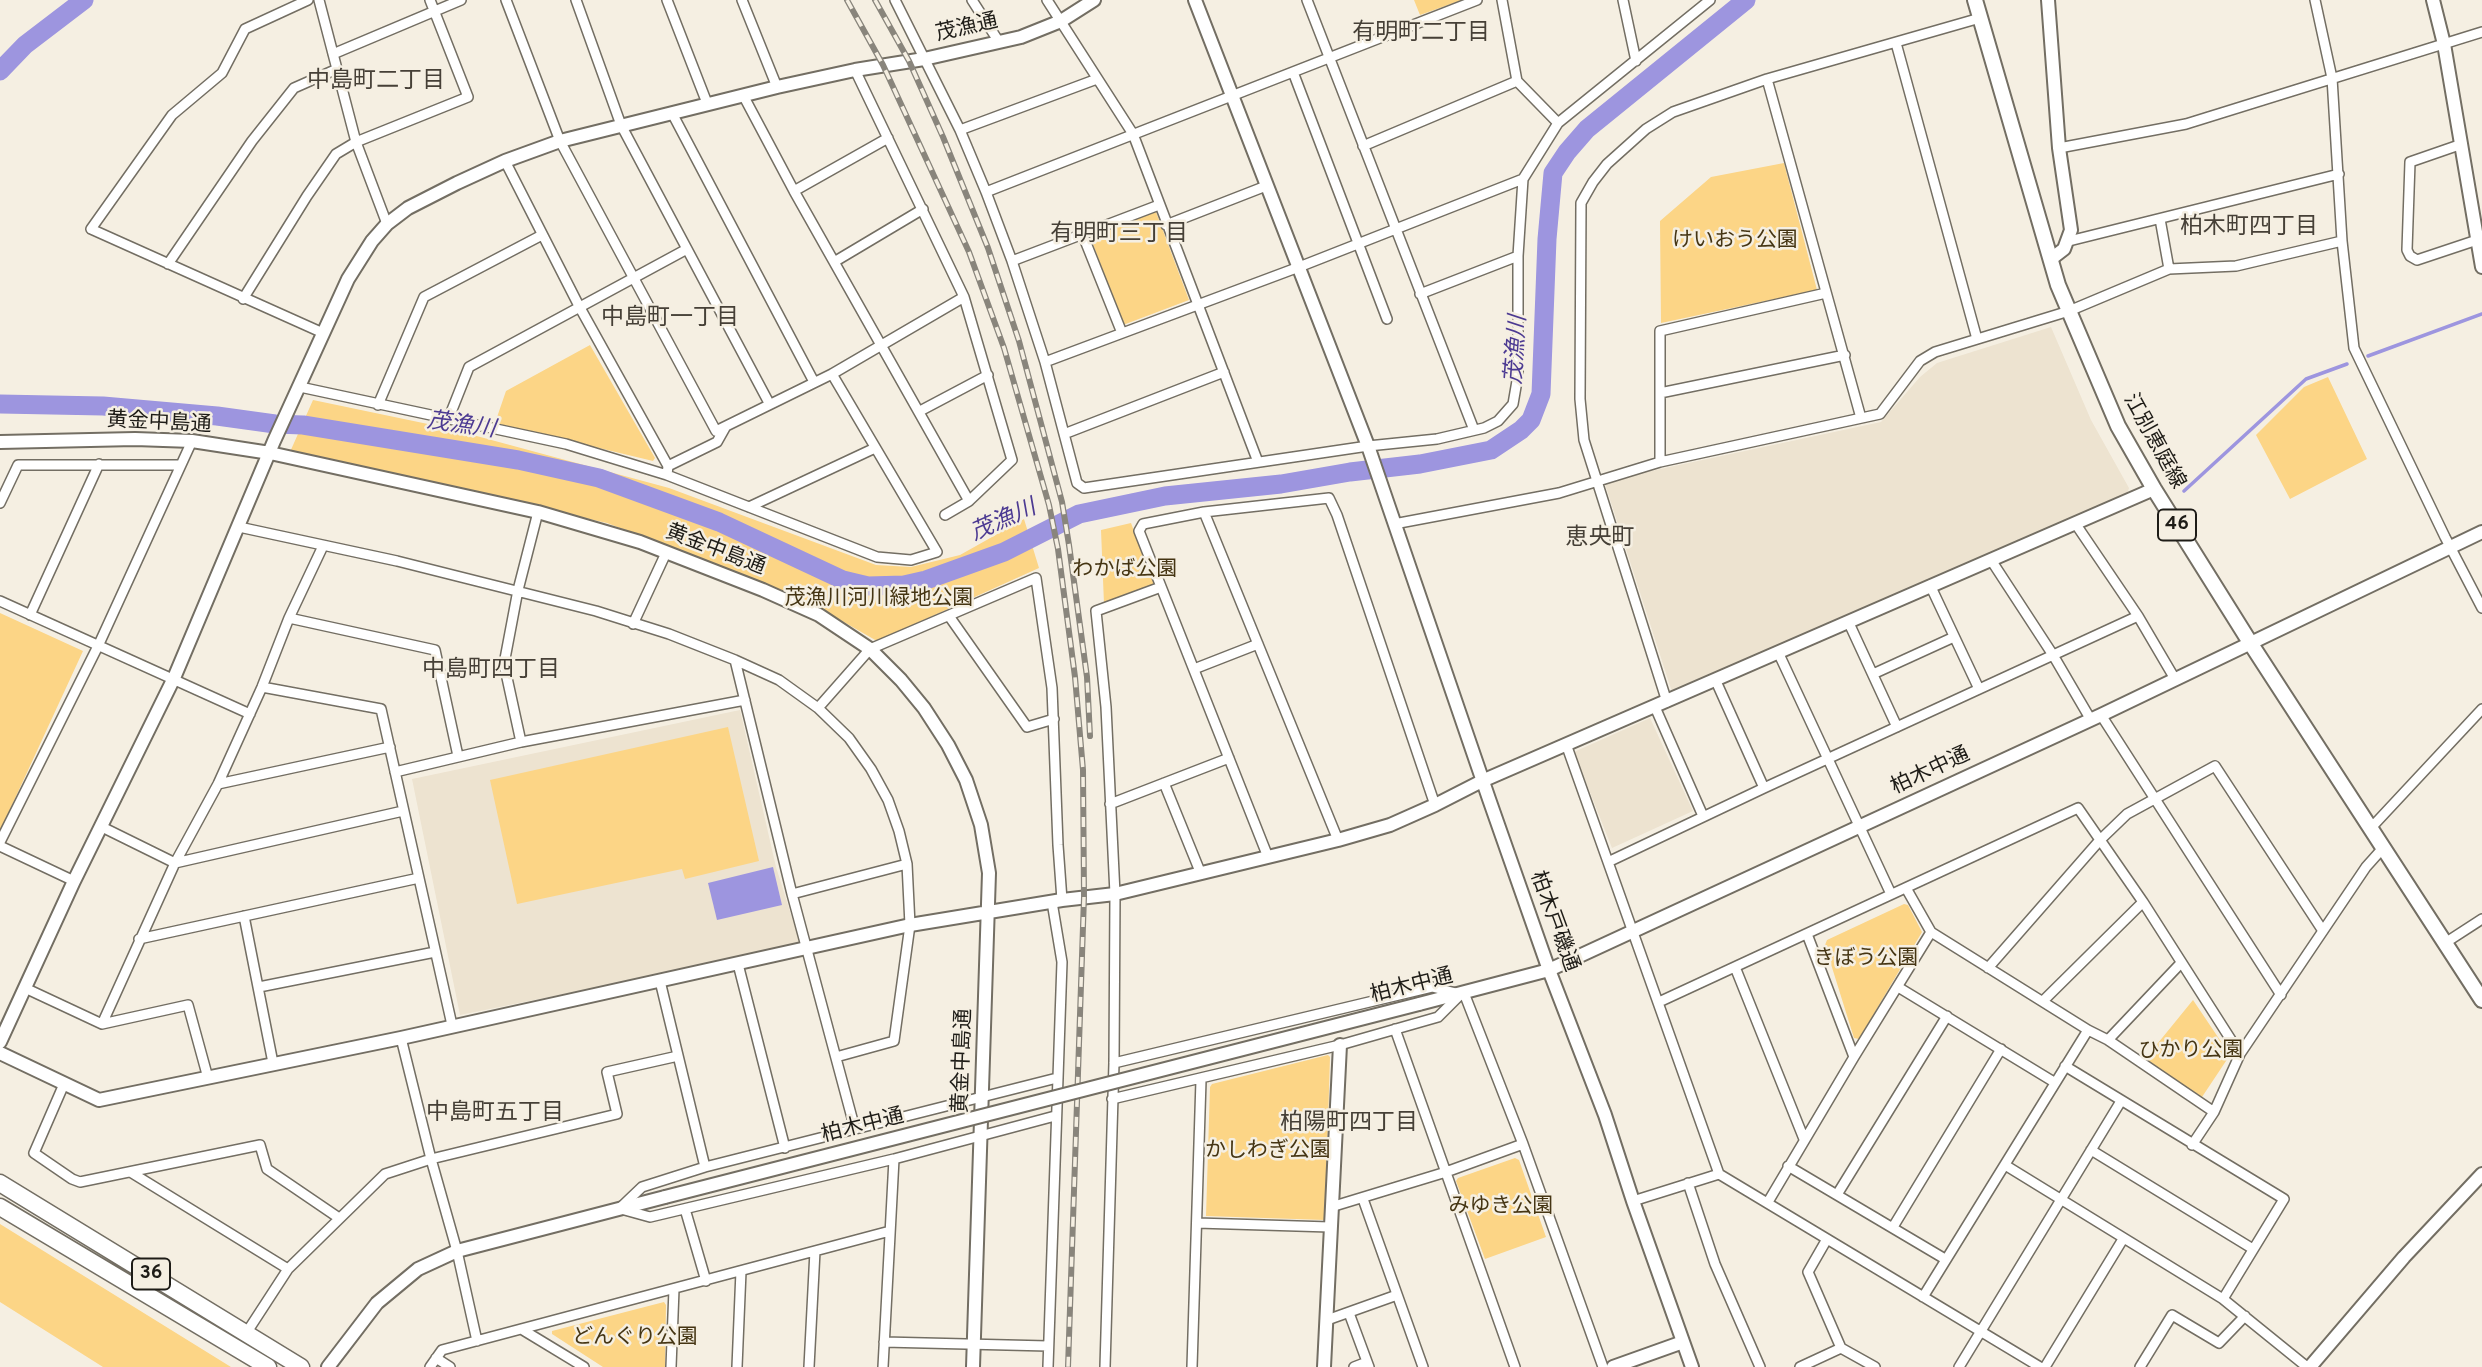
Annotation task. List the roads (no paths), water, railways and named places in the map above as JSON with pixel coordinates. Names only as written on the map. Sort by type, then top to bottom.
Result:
[{"type":"highway","name":"36","points":[[0,1183],[301,1367]]},
{"type":"highway","name":"36","points":[[0,1207],[268,1367]]},
{"type":"main road","name":"江別恵庭線","points":[[1975,0],[2051,259],[2069,312],[2118,426],[2251,644],[2482,1000]]},
{"type":"street","points":[[308,0],[245,29],[222,74],[172,115],[91,229],[323,333]]},
{"type":"street","points":[[319,0],[356,142],[387,224]]},
{"type":"street","points":[[243,299],[336,153],[356,142],[468,97],[430,0]]},
{"type":"street","points":[[332,54],[461,0]]},
{"type":"street","points":[[506,0],[560,141],[716,431],[832,374],[964,297]]},
{"type":"street","points":[[667,0],[707,103]]},
{"type":"street","points":[[743,0],[776,87]]},
{"type":"street","points":[[895,0],[960,130],[986,192],[1045,362],[1077,482],[1084,488],[1258,462],[1369,451],[1437,439],[1498,421],[1513,404],[1518,375],[1518,256],[1523,178],[1558,123],[1710,0]]},
{"type":"street","points":[[972,0],[999,42]]},
{"type":"street","points":[[1048,0],[1133,134],[1258,462]]},
{"type":"street","name":"茂漁通","points":[[0,1042],[74,881],[174,678],[323,333],[358,262],[387,224],[408,208],[505,161],[560,141],[743,94],[1021,37],[1061,21],[1094,0]]},
{"type":"street","name":"柏木戸磯通","points":[[1195,0],[1369,451],[1482,780],[1549,970],[1605,1115],[1692,1367]]},
{"type":"street","points":[[1307,0],[1474,430]]},
{"type":"street","points":[[986,192],[1477,0]]},
{"type":"street","points":[[1503,0],[1517,81],[1558,123]]},
{"type":"street","points":[[1623,0],[1636,61]]},
{"type":"street","points":[[2048,0],[2059,148],[2070,219],[2069,241],[2064,249],[2051,259]]},
{"type":"street","points":[[2315,0],[2332,78],[2342,241],[2354,348],[2450,548],[2482,608]]},
{"type":"street","points":[[2433,0],[2444,44],[2482,267]]},
{"type":"street","points":[[579,1],[621,125],[769,403]]},
{"type":"street","points":[[1703,816],[1661,705],[1584,440],[1580,399],[1581,204],[1592,182],[1607,164],[1672,112],[1767,79],[1980,18]]},
{"type":"street","points":[[2059,148],[2186,124],[2482,32]]},
{"type":"street","points":[[1896,43],[1977,339]]},
{"type":"street","points":[[168,264],[252,141],[293,88],[337,69]]},
{"type":"street","points":[[855,70],[964,297],[1012,460],[969,500],[945,515]]},
{"type":"street","points":[[1293,72],[1387,319]]},
{"type":"street","points":[[960,130],[1097,79]]},
{"type":"street","points":[[1767,79],[1861,418]]},
{"type":"street","points":[[1363,146],[1517,81]]},
{"type":"street","points":[[743,94],[794,191],[969,500]]},
{"type":"street","points":[[672,113],[814,382]]},
{"type":"street","points":[[794,191],[888,138]]},
{"type":"street","points":[[2462,145],[2410,162],[2407,250],[2410,256],[2417,260],[2477,240]]},
{"type":"street","points":[[505,161],[667,471]]},
{"type":"street","points":[[2069,241],[2339,174]]},
{"type":"street","points":[[1045,362],[1298,267],[1523,178]]},
{"type":"street","points":[[1166,225],[1266,186]]},
{"type":"street","points":[[1012,261],[1159,205]]},
{"type":"street","points":[[834,262],[923,209]]},
{"type":"street","points":[[2160,219],[2169,269]]},
{"type":"street","points":[[1082,233],[1122,333]]},
{"type":"street","points":[[378,405],[424,297],[542,235]]},
{"type":"street","points":[[1394,524],[1559,493],[1660,462],[1880,414],[1920,361],[1935,352],[2069,312],[2169,269],[2236,266],[2342,241]]},
{"type":"street","points":[[448,420],[469,367],[687,249]]},
{"type":"street","points":[[1420,294],[1518,256]]},
{"type":"street","points":[[1660,462],[1660,331],[1826,293]]},
{"type":"street","points":[[1660,393],[1845,355]]},
{"type":"street","points":[[1064,434],[1224,372]]},
{"type":"street","points":[[300,387],[566,444],[667,471],[749,507],[877,557],[911,560],[937,552],[832,374]]},
{"type":"street","points":[[920,411],[988,375]]},
{"type":"street","points":[[667,471],[718,442],[726,426]]},
{"type":"street","name":"黄金中島通","points":[[0,442],[135,439],[272,447],[597,528],[763,590],[819,615],[870,649],[924,708],[948,745],[965,780],[981,825],[989,873],[973,1367]]},
{"type":"street","points":[[74,881],[0,844],[99,644],[191,441]]},
{"type":"street","points":[[749,507],[875,448]]},
{"type":"street","points":[[30,615],[99,464]]},
{"type":"street","points":[[0,503],[18,465],[181,465]]},
{"type":"street","points":[[0,1054],[99,1100],[401,1038],[910,925],[1115,894],[1338,840],[1390,825],[1436,805],[1482,780],[1661,705],[1715,679],[2154,489]]},
{"type":"street","points":[[1268,857],[1139,530],[1143,524],[1204,512],[1329,498],[1436,805]]},
{"type":"street","points":[[521,742],[505,664],[518,590],[538,512]]},
{"type":"street","points":[[1204,512],[1338,840]]},
{"type":"street","points":[[2075,523],[2138,616],[2175,679]]},
{"type":"street","points":[[239,527],[518,590],[596,611],[669,634],[735,660],[779,680],[818,708],[849,738],[871,769],[888,800],[907,864],[910,925],[894,1041],[836,1057]]},
{"type":"street","name":"柏木中通","points":[[328,1367],[388,1292],[418,1269],[457,1251],[1549,970],[2096,717],[2482,532]]},
{"type":"street","points":[[102,1024],[175,863],[218,784],[323,546]]},
{"type":"street","points":[[633,624],[666,553]]},
{"type":"street","points":[[1991,560],[2053,655],[2155,799],[2281,995]]},
{"type":"street","points":[[818,708],[870,649],[1036,578],[1052,688],[1058,845],[1057,901],[1062,962],[1048,1367]]},
{"type":"street","points":[[1930,585],[1979,689]]},
{"type":"street","points":[[1105,1367],[1114,1063],[1115,894],[1106,707],[1096,611],[1161,587]]},
{"type":"street","points":[[0,601],[250,714]]},
{"type":"street","points":[[950,616],[1027,727],[1054,719]]},
{"type":"street","points":[[1608,862],[2138,616]]},
{"type":"street","points":[[289,618],[435,650],[458,756]]},
{"type":"street","points":[[1849,621],[1897,727]]},
{"type":"street","points":[[1873,674],[1954,637]]},
{"type":"street","points":[[1194,669],[1258,644]]},
{"type":"street","points":[[1778,652],[1891,894]]},
{"type":"street","points":[[735,660],[792,894],[855,1129]]},
{"type":"street","points":[[1715,679],[1764,788]]},
{"type":"street","points":[[262,687],[381,709],[452,1025]]},
{"type":"street","points":[[395,772],[521,742],[745,700]]},
{"type":"street","points":[[2370,829],[2482,709]]},
{"type":"street","points":[[1566,744],[1719,1174],[2040,1367]]},
{"type":"street","points":[[218,784],[390,747]]},
{"type":"street","points":[[1110,804],[1229,758]]},
{"type":"street","points":[[1988,968],[2100,840],[2127,814],[2215,766],[2323,931]]},
{"type":"street","points":[[1164,783],[1200,874]]},
{"type":"street","points":[[1659,1002],[2078,808],[2143,902],[2240,1054]]},
{"type":"street","points":[[102,827],[175,863],[404,811]]},
{"type":"street","points":[[2192,1144],[2214,1112],[2240,1054],[2366,867],[2383,848]]},
{"type":"street","points":[[792,894],[907,864]]},
{"type":"street","points":[[139,939],[419,878]]},
{"type":"street","points":[[1906,888],[1931,932],[2108,1040],[2214,1112]]},
{"type":"street","points":[[2043,1002],[2143,902]]},
{"type":"street","points":[[244,916],[274,1063]]},
{"type":"street","points":[[2445,943],[2482,919]]},
{"type":"street","points":[[1768,1202],[1931,932]]},
{"type":"street","points":[[1807,934],[1854,1057]]},
{"type":"street","points":[[260,987],[435,952]]},
{"type":"street","points":[[2108,1040],[2181,963]]},
{"type":"street","points":[[738,964],[785,1148]]},
{"type":"street","points":[[1735,967],[1804,1139]]},
{"type":"street","points":[[660,981],[705,1167]]},
{"type":"street","points":[[1898,987],[2054,1083]]},
{"type":"street","points":[[25,988],[102,1024],[188,1005],[208,1078]]},
{"type":"street","points":[[1114,1063],[1432,988],[1463,994]]},
{"type":"street","points":[[1112,1099],[1340,1045],[1437,1017],[1463,994]]},
{"type":"street","points":[[1463,994],[1523,1144],[1603,1367]]},
{"type":"street","points":[[1838,1193],[1947,1016]]},
{"type":"street","points":[[1395,1029],[1515,1367]]},
{"type":"street","points":[[1923,1297],[2088,1030]]},
{"type":"street","points":[[401,1038],[457,1251],[477,1340]]},
{"type":"street","points":[[1324,1367],[1340,1045]]},
{"type":"street","points":[[1893,1227],[2001,1049]]},
{"type":"street","points":[[247,1332],[288,1269],[385,1174],[431,1159],[617,1114],[607,1072],[678,1056]]},
{"type":"street","points":[[2065,1066],[2284,1199],[2223,1299]]},
{"type":"street","points":[[1055,1116],[650,1217],[620,1208],[642,1187],[705,1167],[1057,1078]]},
{"type":"street","points":[[1192,1367],[1200,1080]]},
{"type":"street","points":[[64,1084],[34,1153],[80,1182],[260,1145],[267,1169],[339,1218]]},
{"type":"street","points":[[1959,1367],[2121,1101]]},
{"type":"street","points":[[1331,1207],[1446,1172],[1523,1144]]},
{"type":"street","points":[[2091,1150],[2253,1249]]},
{"type":"street","points":[[883,1367],[894,1158]]},
{"type":"street","points":[[2005,1165],[2223,1299],[2309,1367],[2404,1256],[2482,1174]]},
{"type":"street","points":[[1788,1166],[1838,1193],[1945,1259]]},
{"type":"street","points":[[132,1173],[288,1269]]},
{"type":"street","points":[[1633,1201],[1719,1174]]},
{"type":"street","points":[[1688,1183],[1715,1264],[1760,1367]]},
{"type":"street","points":[[1363,1199],[1423,1367]]},
{"type":"street","points":[[685,1209],[706,1280]]},
{"type":"street","points":[[1197,1223],[1330,1227]]},
{"type":"street","points":[[430,1367],[442,1350],[890,1231]]},
{"type":"street","points":[[2045,1367],[2123,1239]]},
{"type":"street","points":[[1827,1240],[1808,1272],[1841,1348],[1875,1367]]},
{"type":"street","points":[[809,1367],[815,1251]]},
{"type":"street","points":[[737,1367],[741,1271]]},
{"type":"street","points":[[671,1367],[674,1289]]},
{"type":"street","points":[[1326,1320],[1397,1295]]},
{"type":"street","points":[[1349,1313],[1368,1365],[1354,1367]]},
{"type":"street","points":[[2140,1367],[2172,1315],[2219,1343],[2245,1316]]},
{"type":"street","points":[[523,1330],[584,1367]]},
{"type":"street","points":[[884,1342],[1048,1346]]},
{"type":"street","points":[[1613,1367],[1683,1342]]},
{"type":"street","points":[[1800,1367],[1841,1348]]},
{"type":"street","points":[[436,1358],[450,1367]]},
{"type":"waterway","points":[[0,71],[25,45],[84,0]]},
{"type":"waterway","name":"茂漁川","points":[[0,404],[103,406],[303,425],[518,460],[599,478],[719,522],[843,580],[868,586],[904,585],[926,580],[1004,552],[1079,514],[1165,496],[1281,484],[1420,464],[1491,450],[1531,420],[1541,394],[1547,239],[1553,173],[1587,129],[1746,0]]},
{"type":"waterway","points":[[2368,356],[2482,314]]},
{"type":"waterway","points":[[2184,491],[2306,379],[2347,364]]},
{"type":"railway","points":[[847,0],[883,65],[969,252],[1004,348],[1049,505],[1058,549],[1075,677],[1083,770],[1084,897],[1068,1367]]},
{"type":"railway","points":[[875,0],[909,61],[943,137],[988,248],[1019,341],[1062,502],[1087,677],[1090,736]]},
{"type":"district","name":"有明町二丁目","points":[[1421,34]]},
{"type":"district","name":"中島町二丁目","points":[[376,82]]},
{"type":"district","name":"柏木町四丁目","points":[[2249,228]]},
{"type":"district","name":"有明町三丁目","points":[[1119,235]]},
{"type":"district","name":"中島町一丁目","points":[[670,319]]},
{"type":"district","name":"恵央町","points":[[1600,539]]},
{"type":"district","name":"中島町四丁目","points":[[491,671]]},
{"type":"district","name":"中島町五丁目","points":[[495,1114]]},
{"type":"district","name":"柏陽町四丁目","points":[[1349,1124]]},
{"type":"park label","name":"けいおう公園","points":[[1735,242]]},
{"type":"park label","name":"わかば公園","points":[[1125,571]]},
{"type":"park label","name":"茂漁川河川緑地公園","points":[[879,600]]},
{"type":"park label","name":"きぼう公園","points":[[1866,960]]},
{"type":"park label","name":"ひかり公園","points":[[2191,1052]]},
{"type":"park label","name":"かしわぎ公園","points":[[1268,1152]]},
{"type":"park label","name":"みゆき公園","points":[[1501,1208]]},
{"type":"park label","name":"どんぐり公園","points":[[635,1339]]}]
